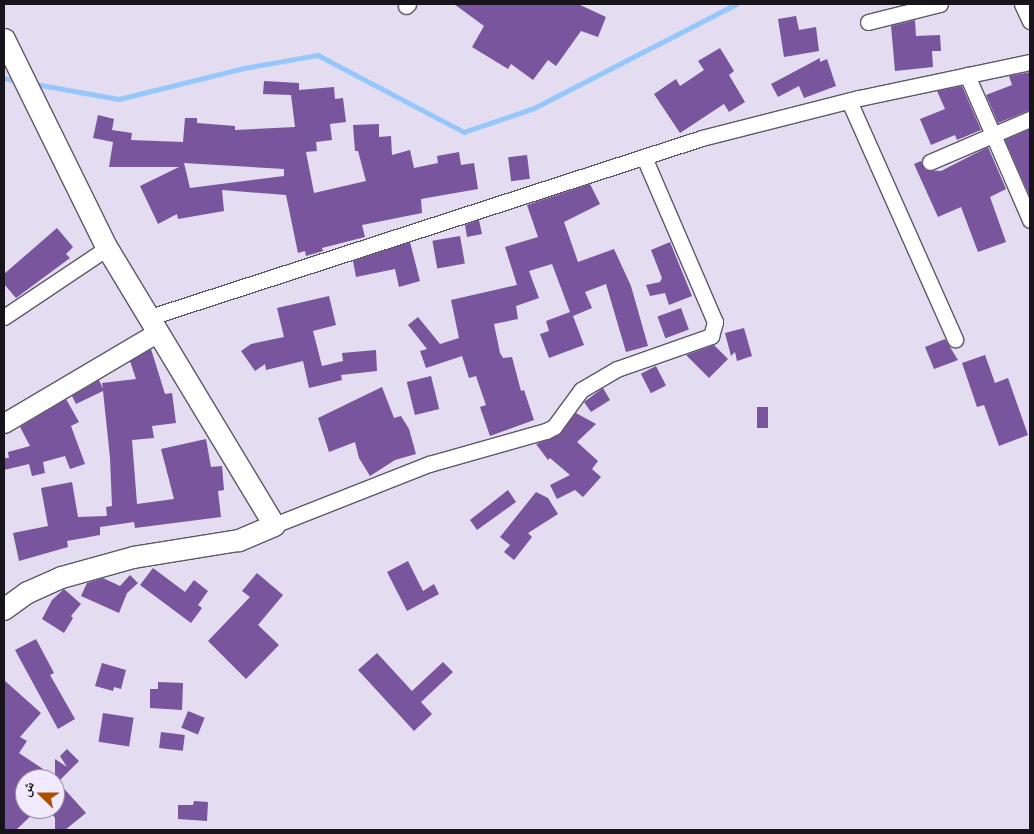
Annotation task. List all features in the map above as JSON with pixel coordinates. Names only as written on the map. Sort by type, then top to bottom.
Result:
[{"type":"main road","points":[[4,39],[107,248],[152,326],[274,525],[238,540],[133,557],[61,578],[27,592],[4,610]]},
{"type":"street","points":[[868,22],[940,4]]},
{"type":"street","points":[[1022,4],[1030,21]]},
{"type":"street","points":[[4,423],[152,326],[702,138],[849,101],[1030,62]]},
{"type":"street","points":[[967,75],[1030,220]]},
{"type":"street","points":[[849,101],[955,339]]},
{"type":"street","points":[[930,162],[1030,119]]},
{"type":"street","points":[[274,525],[429,464],[546,431],[554,427],[581,390],[617,369],[659,352],[711,336],[714,322],[644,157]]},
{"type":"street","points":[[4,316],[107,248]]},
{"type":"building","points":[[454,4],[578,4],[606,17],[598,37],[581,31],[556,66],[548,60],[533,80],[511,64],[508,69],[472,47],[484,26]]},
{"type":"building","points":[[796,16],[799,30],[816,27],[819,51],[784,57],[778,19]]},
{"type":"building","points":[[915,20],[916,36],[940,35],[941,51],[932,51],[933,67],[895,71],[891,26]]},
{"type":"building","points":[[720,48],[734,71],[729,75],[745,102],[729,112],[724,104],[680,133],[654,94],[676,79],[680,86],[704,70],[698,61]]},
{"type":"building","points":[[820,58],[820,62],[827,59],[836,86],[804,98],[799,86],[778,97],[771,84]]},
{"type":"building","points":[[1030,72],[1030,110],[998,123],[986,95],[1012,85],[1009,76]]},
{"type":"building","points":[[264,81],[299,83],[299,90],[334,87],[335,99],[343,98],[346,122],[330,124],[332,140],[316,142],[317,151],[306,152],[314,193],[366,181],[358,151],[355,151],[353,125],[379,124],[379,137],[391,136],[392,155],[410,150],[414,168],[438,163],[437,156],[459,152],[461,165],[474,163],[478,189],[421,199],[422,213],[362,225],[365,237],[322,248],[323,251],[306,256],[305,251],[298,253],[286,195],[222,190],[224,211],[178,219],[177,214],[158,224],[140,186],[179,167],[109,167],[113,142],[93,138],[98,115],[114,119],[112,130],[132,133],[131,140],[183,142],[185,118],[197,118],[197,123],[235,126],[235,130],[295,127],[291,95],[263,94]],"holes":[[[184,163],[284,169],[284,176],[190,188]]]},
{"type":"building","points":[[962,86],[981,130],[957,140],[955,135],[931,145],[920,119],[945,109],[937,91]]},
{"type":"building","points":[[1030,129],[1030,197],[1005,140]]},
{"type":"building","points":[[988,147],[1006,189],[990,197],[1006,242],[978,252],[961,207],[938,217],[914,164],[921,161],[925,170],[941,171]]},
{"type":"building","points":[[527,155],[530,179],[511,181],[508,157]]},
{"type":"building","points":[[590,184],[600,204],[564,222],[578,262],[614,249],[631,286],[648,346],[626,352],[606,284],[585,292],[592,308],[573,316],[584,345],[549,358],[540,334],[549,331],[546,321],[570,312],[552,264],[529,271],[539,298],[516,306],[518,319],[494,324],[500,353],[503,358],[512,357],[521,391],[524,390],[534,420],[490,436],[480,407],[486,405],[476,376],[469,378],[462,356],[426,368],[420,351],[427,349],[408,325],[418,317],[440,344],[459,338],[451,300],[517,285],[505,247],[538,237],[527,205]]},
{"type":"building","points":[[479,220],[482,234],[467,237],[465,225]]},
{"type":"building","points":[[57,228],[73,247],[66,254],[70,258],[16,298],[4,284],[4,274]]},
{"type":"building","points":[[460,236],[465,264],[437,268],[432,241]]},
{"type":"building","points":[[410,242],[420,281],[399,287],[395,269],[356,277],[353,261]]},
{"type":"building","points":[[670,242],[692,296],[669,305],[665,293],[650,296],[646,285],[660,282],[662,278],[651,250]]},
{"type":"building","points":[[329,296],[336,325],[313,331],[322,366],[343,361],[342,353],[376,350],[377,371],[341,375],[342,380],[309,388],[303,361],[266,370],[265,364],[255,371],[241,351],[251,344],[284,337],[277,308]]},
{"type":"building","points":[[681,308],[689,330],[665,338],[658,317]]},
{"type":"building","points":[[744,328],[752,356],[737,361],[735,352],[731,356],[725,333]]},
{"type":"building","points":[[945,339],[958,360],[934,369],[925,347]]},
{"type":"building","points":[[714,345],[728,359],[709,378],[686,355]]},
{"type":"building","points":[[151,349],[165,394],[172,393],[176,423],[152,426],[154,438],[132,440],[137,504],[174,499],[161,449],[206,439],[211,467],[222,466],[224,490],[218,491],[221,517],[135,528],[134,522],[100,527],[100,535],[67,541],[68,547],[19,561],[13,533],[48,526],[41,488],[72,482],[78,517],[107,516],[106,507],[112,506],[110,458],[103,391],[76,404],[72,396],[99,380],[103,389],[102,383],[136,379],[130,361]]},
{"type":"building","points":[[985,355],[995,383],[1008,378],[1028,435],[999,446],[984,405],[977,407],[962,363]]},
{"type":"building","points":[[656,366],[666,386],[651,393],[641,374]]},
{"type":"building","points":[[431,376],[439,409],[415,415],[407,382]]},
{"type":"building","points":[[382,387],[394,418],[401,416],[409,429],[416,454],[395,460],[370,476],[359,458],[355,442],[329,452],[318,418]]},
{"type":"building","points":[[603,388],[610,400],[591,412],[584,402]]},
{"type":"building","points":[[66,399],[79,422],[71,426],[85,464],[70,469],[65,456],[43,462],[45,473],[32,476],[29,464],[4,470],[4,458],[9,458],[8,452],[30,446],[20,427]]},
{"type":"building","points":[[757,407],[768,407],[768,428],[757,428]]},
{"type":"building","points":[[576,413],[596,424],[577,442],[598,461],[592,469],[601,477],[583,497],[575,490],[557,499],[550,485],[570,475],[550,458],[548,460],[536,444],[559,435]]},
{"type":"building","points":[[508,490],[516,502],[477,530],[470,520]]},
{"type":"building","points":[[536,492],[548,498],[558,514],[528,533],[532,537],[514,560],[504,552],[510,545],[500,537]]},
{"type":"building","points":[[408,561],[423,591],[434,584],[439,594],[407,611],[387,572]]},
{"type":"building","points":[[153,568],[185,592],[194,580],[208,591],[198,605],[202,608],[191,623],[140,585]]},
{"type":"building","points":[[257,573],[283,595],[258,625],[279,645],[246,679],[208,641],[250,597],[242,591]]},
{"type":"building","points":[[130,575],[138,583],[127,593],[119,613],[81,596],[87,583],[103,578],[120,586]]},
{"type":"building","points":[[64,589],[81,604],[71,616],[73,618],[64,633],[42,619],[52,600]]},
{"type":"building","points":[[36,639],[54,673],[50,675],[75,719],[58,729],[15,650]]},
{"type":"building","points":[[377,653],[412,691],[443,662],[453,672],[421,702],[432,714],[414,731],[358,670]]},
{"type":"building","points":[[102,663],[126,670],[121,689],[114,687],[113,691],[95,686]]},
{"type":"building","points":[[4,680],[41,713],[20,737],[27,741],[19,753],[43,769],[15,769],[15,819],[28,819],[16,830],[4,830]]},
{"type":"building","points":[[158,682],[183,683],[182,710],[150,708],[150,689],[158,689]]},
{"type":"building","points":[[188,711],[205,718],[198,734],[181,728]]},
{"type":"building","points":[[103,713],[134,718],[129,746],[98,742]]},
{"type":"building","points":[[161,732],[185,735],[183,751],[159,748]]},
{"type":"building","points":[[67,749],[79,761],[65,775],[65,769],[55,769],[55,759],[67,767],[60,756]]},
{"type":"building","points":[[65,790],[86,813],[65,830],[55,830],[55,819],[65,819]]},
{"type":"building","points":[[194,801],[208,802],[207,821],[178,819],[178,805],[193,805]]},
{"type":"waterway","points":[[35,84],[119,99],[244,68],[318,55],[464,132],[534,108],[736,4]]},
{"type":"waterway","points":[[4,78],[17,81]]}]
